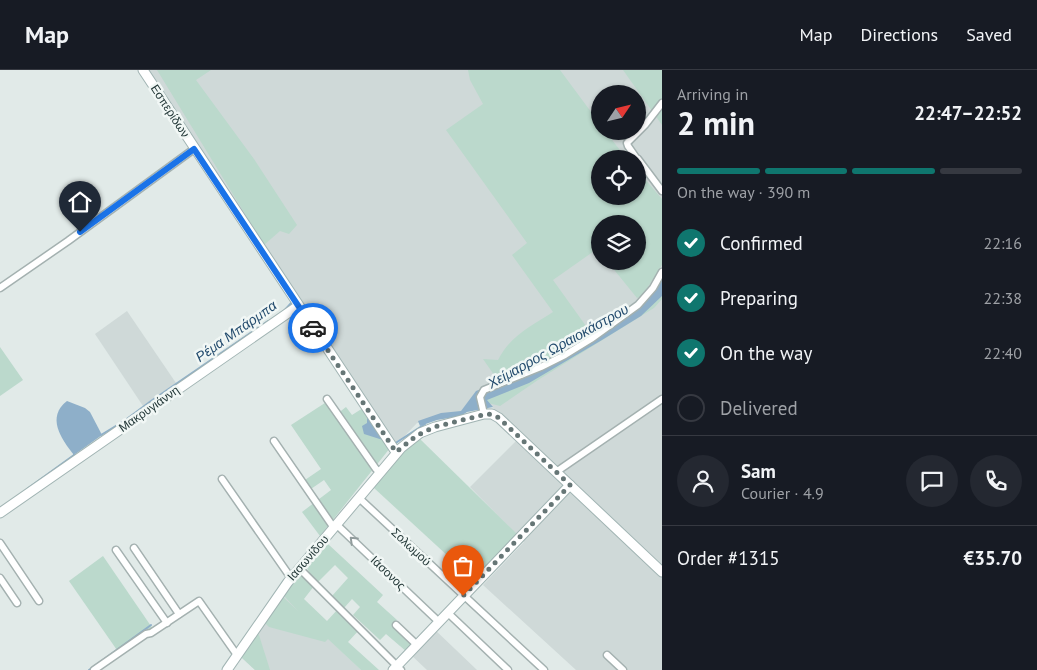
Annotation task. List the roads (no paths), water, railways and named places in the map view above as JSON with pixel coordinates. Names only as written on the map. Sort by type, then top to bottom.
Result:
[{"type":"street","name":"Εσπερίδων","points":[[143,70],[396,452]]},
{"type":"street","points":[[631,150],[627,145],[628,143],[645,126],[662,103]]},
{"type":"street","points":[[0,288],[194,149]]},
{"type":"street","points":[[646,171],[662,191]]},
{"type":"street","points":[[662,272],[641,302],[612,324],[565,355],[484,390],[481,393],[480,401],[484,414],[490,414],[499,418],[662,572]]},
{"type":"street","name":"Μακρυγιάννη","points":[[0,513],[298,306]]},
{"type":"street","points":[[327,399],[380,472]]},
{"type":"street","points":[[556,472],[662,399]]},
{"type":"street","name":"Ιασωνίδου","points":[[227,670],[291,578],[396,452],[427,430],[484,414]]},
{"type":"street","name":"Ιάσονος","points":[[274,441],[335,527],[436,625]]},
{"type":"street","points":[[222,479],[291,578]]},
{"type":"street","points":[[299,568],[397,669],[463,596],[570,485]]},
{"type":"street","name":"Σολωμού","points":[[359,498],[544,670]]},
{"type":"street","points":[[0,543],[39,601]]},
{"type":"street","points":[[134,548],[179,614]]},
{"type":"street","points":[[116,550],[167,622]]},
{"type":"street","points":[[0,578],[17,604]]},
{"type":"street","points":[[94,670],[146,634],[199,601],[237,655]]},
{"type":"street","points":[[448,613],[508,670]]},
{"type":"street","points":[[396,625],[417,645]]},
{"type":"street","points":[[607,655],[623,670]]},
{"type":"water","points":[[662,273],[662,296],[641,316],[529,383],[487,400],[493,407],[467,412],[461,416],[437,420],[420,426],[418,421],[441,413],[461,411],[476,391],[557,358],[644,299]]},
{"type":"water","points":[[67,401],[90,412],[102,435],[74,455],[64,442],[57,421],[57,414]]},
{"type":"water","points":[[374,414],[389,442],[364,434],[362,426],[367,423],[367,417]]},
{"type":"waterway","name":"Ρέμα Μπάρμπα","points":[[283,312],[293,301]]},
{"type":"waterway","name":"Ρέμα Μπάρμπα","points":[[101,435],[268,321]]},
{"type":"waterway","name":"Χείμαρρος Ωραιοκάστρου","points":[[394,444],[425,424]]},
{"type":"waterway","name":"Ρέμα Μπάρμπα","points":[[27,489],[74,455],[74,452]]},
{"type":"waterway","points":[[89,670],[151,625]]}]
